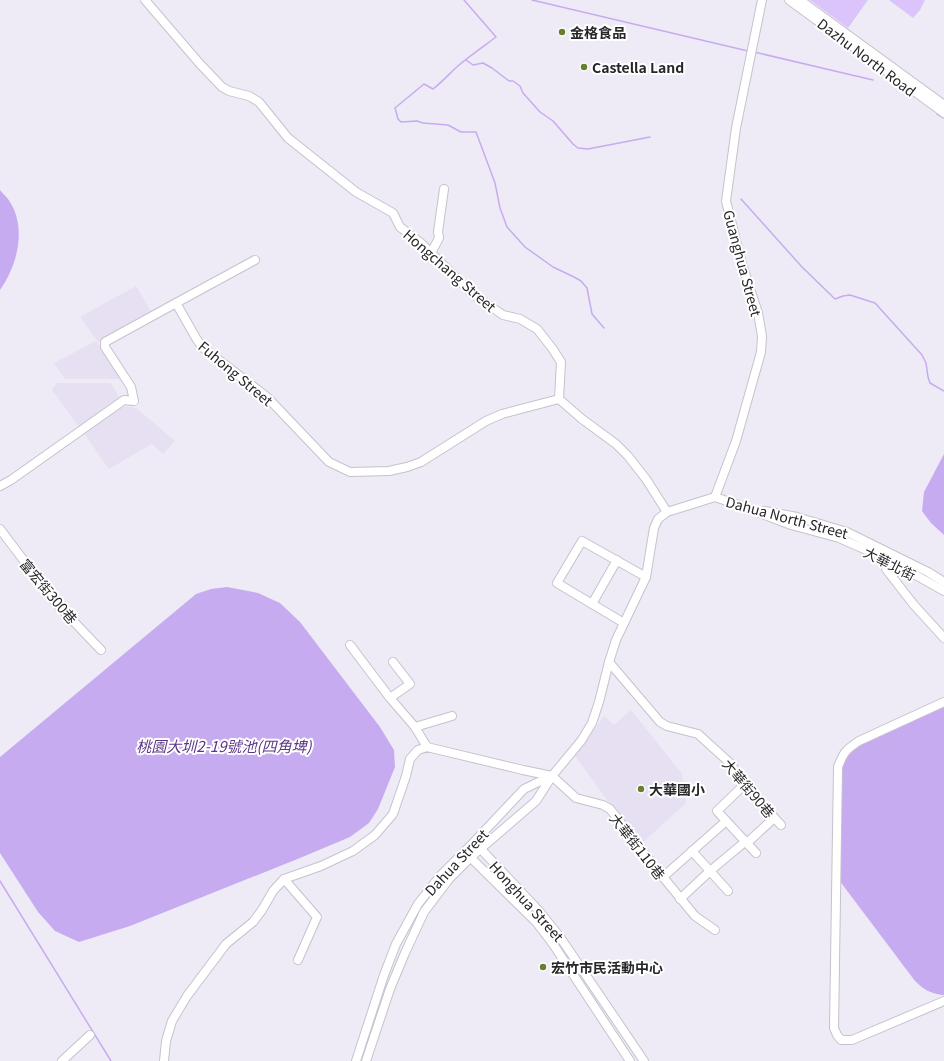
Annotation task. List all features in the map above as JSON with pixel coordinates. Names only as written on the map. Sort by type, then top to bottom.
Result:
[{"type":"street","name":"Hongchang Street","points":[[145,0],[200,64],[222,87],[229,91],[249,96],[259,102],[288,138],[356,192],[393,213],[400,227],[431,253],[474,295],[503,315],[520,319],[537,329],[561,362],[559,399]]},
{"type":"street","name":"Guanghua Street","points":[[715,497],[736,441],[761,352],[762,336],[758,313],[740,257],[726,201],[736,128],[762,0]]},
{"type":"street","name":"Dazhu North Road","points":[[789,0],[944,113]]},
{"type":"street","name":"Dazhu North Road","points":[[800,0],[944,106]]},
{"type":"street","points":[[431,253],[438,238],[444,189]]},
{"type":"street","points":[[0,486],[11,480],[124,400],[134,401],[131,387],[105,347],[105,342],[255,260]]},
{"type":"street","name":"Fuhong Street","points":[[176,303],[202,347],[267,397],[329,462],[350,472],[389,471],[407,467],[421,462],[492,418],[559,399]]},
{"type":"street","points":[[559,399],[582,419],[616,444],[628,456],[646,479],[667,512],[715,497]]},
{"type":"street","name":"Dahua North Street","points":[[715,497],[744,507]]},
{"type":"street","name":"大華北街","points":[[744,507],[791,525],[839,538],[888,556],[944,592]]},
{"type":"street","name":"Dahua Street","points":[[356,1061],[384,975],[398,941],[418,904],[440,876],[468,854],[481,849],[536,801],[552,776],[581,741],[592,723],[600,702],[609,662],[616,640],[646,577],[654,528],[658,520],[667,512]]},
{"type":"street","name":"富宏街300巷","points":[[0,529],[55,602],[101,650]]},
{"type":"street","points":[[624,623],[557,583],[582,541],[646,577]]},
{"type":"street","points":[[944,582],[928,572],[888,556],[886,569],[914,605],[944,638]]},
{"type":"street","points":[[592,604],[617,560]]},
{"type":"street","points":[[350,645],[390,698],[415,727],[427,747]]},
{"type":"street","points":[[390,698],[410,684],[393,662]]},
{"type":"street","name":"大華街90巷","points":[[609,662],[660,722],[667,726],[698,734],[731,764],[744,786],[781,825]]},
{"type":"street","points":[[944,702],[859,741],[848,748],[843,754],[838,767],[834,1028],[836,1035],[841,1040],[852,1040],[944,1001]]},
{"type":"street","points":[[415,727],[452,716]]},
{"type":"street","points":[[164,1061],[166,1041],[172,1020],[226,944],[253,922],[273,891],[284,880],[321,866],[353,851],[375,835],[393,814],[406,776],[410,758],[418,750],[427,747],[552,776]]},
{"type":"street","name":"Dahua Street","points":[[366,1061],[390,989],[424,912],[468,854],[474,842],[524,789],[552,776]]},
{"type":"street","name":"大華街110巷","points":[[552,776],[576,798],[603,805],[610,809],[680,899],[695,916],[716,930]]},
{"type":"street","points":[[744,786],[717,811],[756,853]]},
{"type":"street","points":[[680,899],[710,871],[747,842],[774,818]]},
{"type":"street","points":[[663,877],[726,822]]},
{"type":"street","name":"Honghua Street","points":[[474,842],[540,912],[560,937],[644,1061]]},
{"type":"street","points":[[692,851],[728,891]]},
{"type":"street","name":"Honghua Street","points":[[468,854],[537,923],[552,942],[630,1061]]},
{"type":"street","points":[[284,880],[317,917],[298,960]]},
{"type":"street","points":[[552,942],[560,937]]},
{"type":"street","points":[[398,941],[409,944]]},
{"type":"street","points":[[587,995],[596,991]]},
{"type":"street","points":[[368,1023],[378,1026]]},
{"type":"street","points":[[62,1061],[90,1035]]},
{"type":"shaded area","points":[[810,0],[868,0],[848,28]]},
{"type":"shaded area","points":[[889,0],[925,0],[920,10],[913,18]]},
{"type":"shaded area","points":[[136,286],[152,313],[98,342],[80,317]]},
{"type":"shaded area","points":[[96,341],[121,379],[65,379],[54,363]]},
{"type":"shaded area","points":[[57,383],[110,383],[120,398],[79,427],[52,390]]},
{"type":"shaded area","points":[[127,406],[136,408],[175,441],[163,454],[152,444],[109,469],[83,432],[120,408]]},
{"type":"shaded area","name":"大華國小","points":[[631,710],[682,774],[686,803],[640,845],[575,756],[604,716],[614,725]]},
{"type":"water","points":[[0,190],[9,200],[15,213],[19,235],[15,259],[0,290]]},
{"type":"water","points":[[944,454],[944,535],[931,523],[922,511],[924,492]]},
{"type":"water","name":"桃園大圳2-19號池(四角埤)","points":[[227,587],[258,593],[280,603],[300,622],[380,727],[394,750],[395,767],[378,809],[369,823],[350,837],[130,926],[79,942],[55,931],[38,912],[0,853],[0,757],[196,594],[211,589]]},
{"type":"water","points":[[944,705],[944,995],[942,995],[927,991],[915,981],[839,880],[839,777],[845,755],[855,746]]},
{"type":"waterway","points":[[464,0],[496,37],[459,65],[433,89],[424,84],[395,108],[398,119],[401,122],[417,121],[423,123],[448,125],[461,132],[476,132],[495,183],[500,208],[507,227],[525,247],[553,267],[581,281],[587,288],[592,314],[604,328]]},
{"type":"waterway","points":[[532,0],[748,51]]},
{"type":"waterway","points":[[754,52],[873,80]]},
{"type":"waterway","points":[[466,60],[473,65],[483,63],[509,81],[513,81],[520,86],[523,93],[540,112],[553,121],[578,148],[588,149],[650,137]]},
{"type":"waterway","points":[[937,114],[944,118]]},
{"type":"waterway","points":[[741,199],[802,267],[835,299],[850,295],[875,303],[922,355],[926,363],[930,383],[944,391]]},
{"type":"waterway","points":[[0,881],[111,1061]]},
{"type":"place","name":"金格食品","points":[[562,32]]},
{"type":"place","name":"Castella Land","points":[[584,67]]},
{"type":"place","name":"大華國小","points":[[641,789]]},
{"type":"place","name":"宏竹市民活動中心","points":[[543,967]]}]
